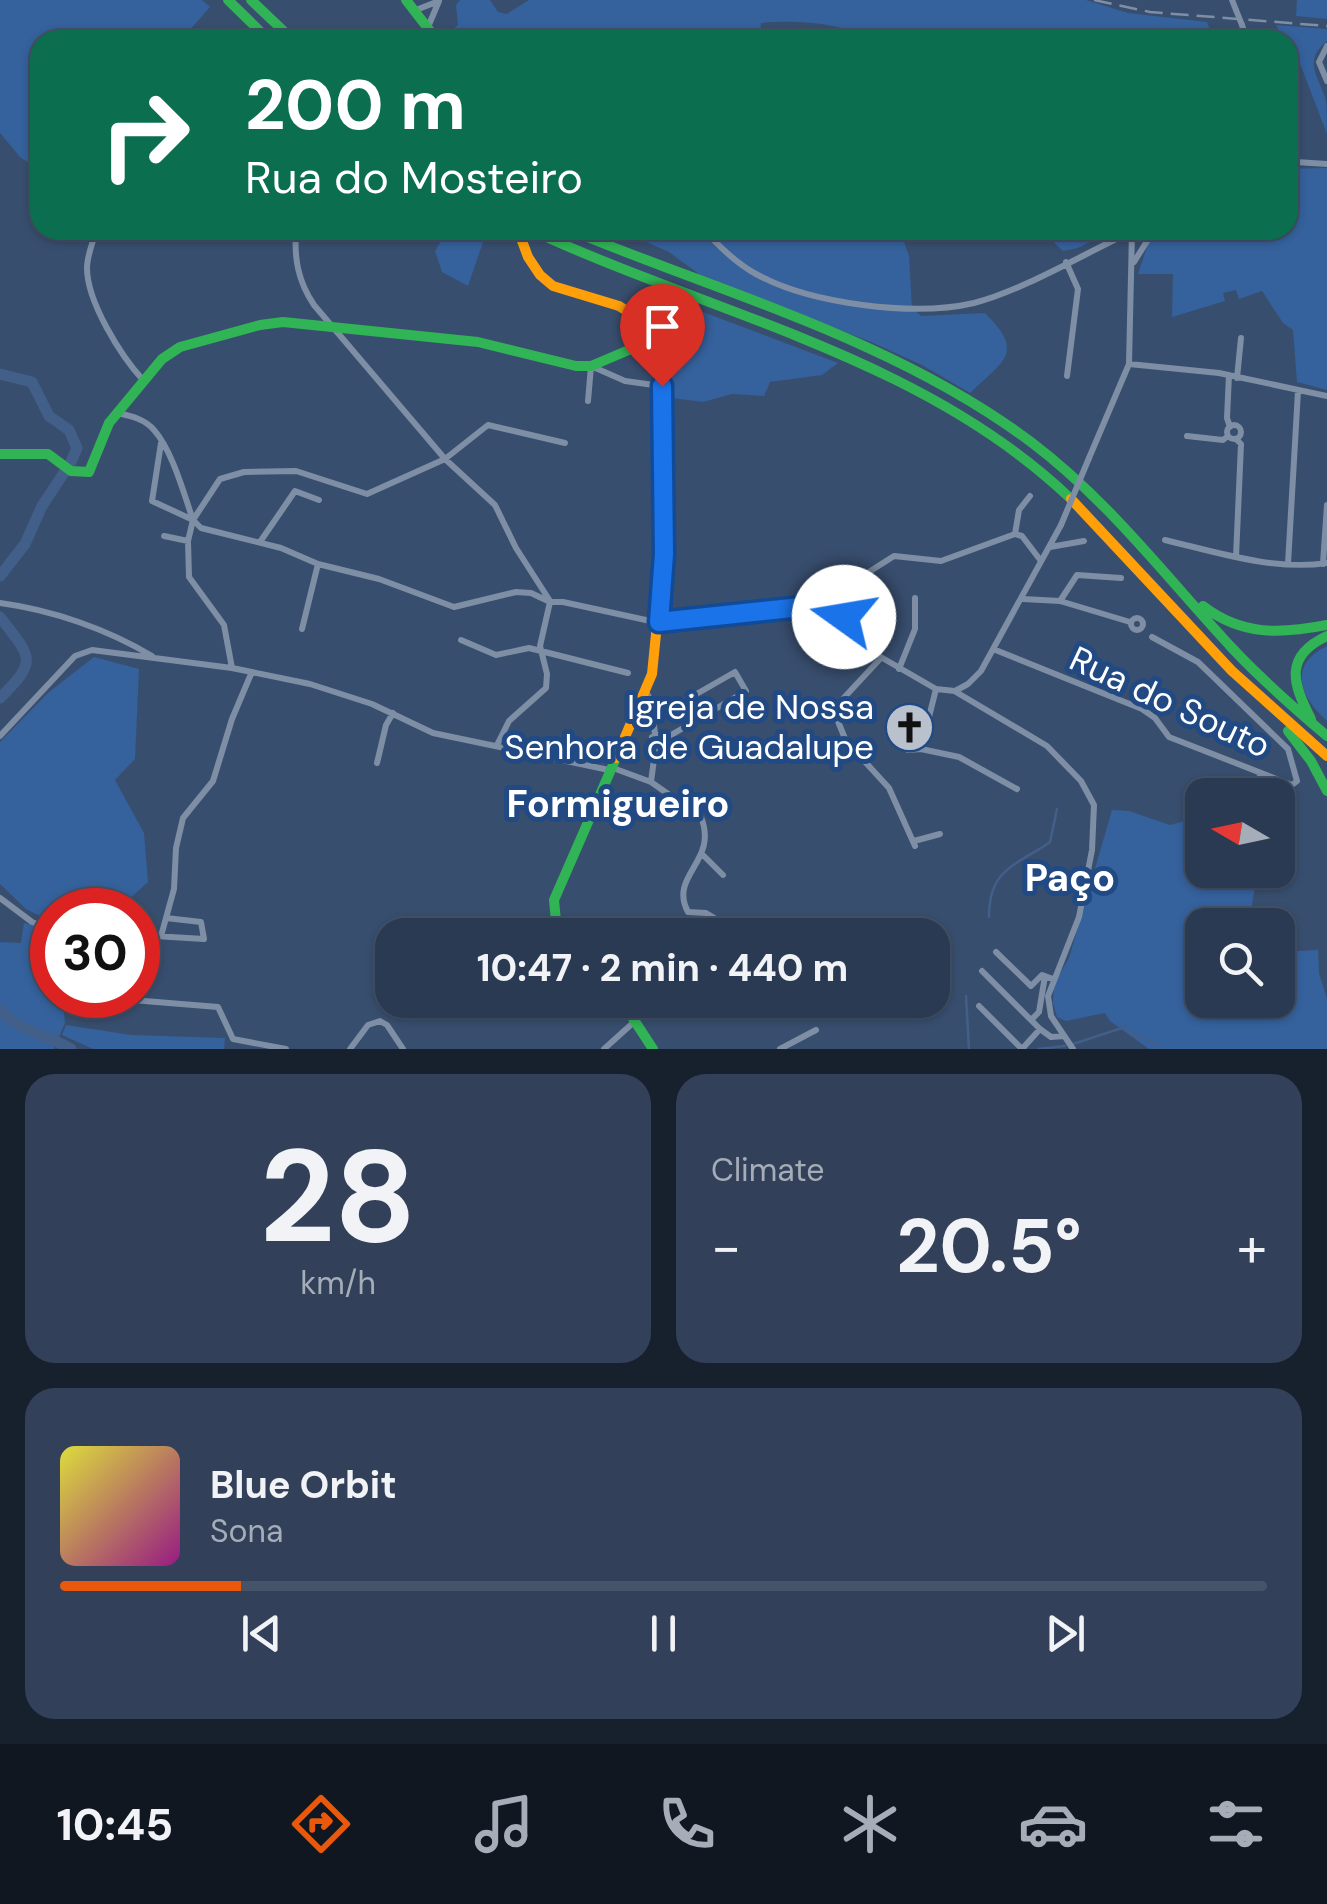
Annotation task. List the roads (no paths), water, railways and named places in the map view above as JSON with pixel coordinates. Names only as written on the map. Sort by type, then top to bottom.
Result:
[{"type":"main road","points":[[228,0],[259,30]]},
{"type":"main road","points":[[251,0],[282,30]]},
{"type":"main road","points":[[406,0],[428,28]]},
{"type":"main road","points":[[521,240],[544,281],[562,292],[632,314],[643,325],[660,366],[662,386],[664,554],[652,674],[554,900],[556,918]]},
{"type":"main road","points":[[555,240],[894,378],[986,429],[1070,497],[1271,710],[1310,761],[1327,791]]},
{"type":"main road","points":[[595,240],[884,355],[966,397],[1060,466],[1269,686],[1327,736]]},
{"type":"main road","points":[[0,454],[48,454],[78,474],[88,472],[117,413],[162,358],[180,347],[283,322],[478,342],[576,366],[591,366],[650,340]]},
{"type":"main road","points":[[1172,582],[1180,581],[1206,609],[1244,630],[1273,634],[1327,625]]},
{"type":"main road","points":[[1315,726],[1300,700],[1294,675],[1305,649],[1327,636]]},
{"type":"main road","points":[[1271,710],[1327,756]]},
{"type":"main road","points":[[632,1018],[654,1049]]},
{"type":"street","points":[[1232,0],[1244,30]]},
{"type":"street","points":[[414,10],[440,1]]},
{"type":"street","points":[[428,28],[440,1]]},
{"type":"street","points":[[1327,46],[1319,62],[1327,80]]},
{"type":"street","points":[[1298,164],[1327,164]]},
{"type":"street","points":[[94,240],[87,275],[108,330],[122,356],[142,380]]},
{"type":"street","points":[[296,240],[303,288],[446,459],[495,505],[508,535],[548,594],[541,652],[546,688],[509,721],[496,745]]},
{"type":"street","points":[[713,240],[724,252],[774,282],[844,300],[897,309],[934,310],[977,302],[1112,240]]},
{"type":"street","points":[[955,691],[974,679],[1022,599],[1060,524],[1129,364],[1132,240]]},
{"type":"street","points":[[1130,272],[1146,240]]},
{"type":"street","points":[[1066,262],[1078,289],[1067,376]]},
{"type":"street","points":[[650,340],[690,321]]},
{"type":"street","points":[[1187,436],[1222,440],[1232,438],[1240,430],[1230,427],[1227,418],[1241,338]]},
{"type":"street","points":[[1129,364],[1233,376],[1327,396]]},
{"type":"street","points":[[588,401],[591,366],[625,381],[662,386]]},
{"type":"street","points":[[1288,564],[1298,390]]},
{"type":"street","points":[[117,413],[144,422],[161,442],[193,520]]},
{"type":"street","points":[[232,668],[224,625],[189,577],[188,541],[193,520],[214,484],[244,472],[279,470],[310,474],[361,494],[446,459],[488,426],[565,443]]},
{"type":"street","points":[[1232,438],[1241,444],[1236,557]]},
{"type":"street","points":[[161,442],[152,501],[193,520],[201,528],[282,548],[318,564],[378,579],[454,607],[516,592],[659,622],[820,605],[837,609],[860,644],[880,659],[936,690],[955,691],[1047,746],[1080,781],[1094,805],[1092,850],[1079,916],[1049,978],[1039,1012],[1031,1020]]},
{"type":"street","points":[[260,542],[295,491],[320,500]]},
{"type":"street","points":[[1015,534],[1019,510],[1030,496]]},
{"type":"street","points":[[1165,540],[1236,557],[1325,564],[1327,505]]},
{"type":"street","points":[[837,609],[861,577],[894,556],[941,561],[1015,534],[1022,536],[1041,561]]},
{"type":"street","points":[[164,536],[188,541]]},
{"type":"street","points":[[1049,547],[1062,542],[1084,542]]},
{"type":"street","points":[[302,629],[318,564]]},
{"type":"street","points":[[1060,601],[1077,575],[1121,578]]},
{"type":"street","points":[[899,669],[915,629],[915,598]]},
{"type":"street","points":[[1022,599],[1060,601],[1130,622]]},
{"type":"street","points":[[0,603],[101,630],[158,659]]},
{"type":"street","name":"Rua do Souto","points":[[993,649],[1142,709],[1155,718],[1169,737],[1292,785],[1297,782],[1288,749],[1198,662],[1152,637]]},
{"type":"street","points":[[461,640],[496,655],[529,648],[628,673]]},
{"type":"street","points":[[0,736],[75,656],[92,650],[232,668],[310,684],[393,713],[433,734],[612,769],[651,782],[698,814],[706,837],[703,855],[682,886],[683,903],[692,914],[706,913],[714,918]]},
{"type":"street","points":[[880,659],[840,702],[835,714],[846,740],[889,788],[914,843],[940,834]]},
{"type":"street","points":[[657,740],[695,720],[746,691],[734,672],[686,700],[695,720]]},
{"type":"street","points":[[166,918],[201,922],[204,939],[161,936],[174,889],[176,848],[183,818],[213,781],[251,674]]},
{"type":"street","points":[[921,749],[936,690]]},
{"type":"street","points":[[642,702],[652,715]]},
{"type":"street","points":[[642,702],[652,704],[657,740],[651,782]]},
{"type":"street","points":[[377,763],[393,713]]},
{"type":"street","points":[[908,750],[959,756],[1017,789]]},
{"type":"street","points":[[1260,773],[1260,778]]},
{"type":"street","points":[[703,855],[723,875]]},
{"type":"street","points":[[0,898],[30,920]]},
{"type":"street","points":[[996,952],[1031,986],[1042,975],[1049,978]]},
{"type":"street","points":[[982,970],[1040,1029],[1068,1042]]},
{"type":"street","points":[[1049,978],[1048,1007],[1068,1042]]},
{"type":"street","points":[[160,1002],[218,1007],[233,1038],[286,1049]]},
{"type":"street","points":[[979,1006],[1022,1049],[1040,1029]]},
{"type":"street","points":[[604,1049],[632,1018]]},
{"type":"street","points":[[350,1049],[368,1025],[380,1021],[403,1049]]},
{"type":"street","points":[[780,1049],[816,1030]]},
{"type":"waterway","points":[[0,374],[32,382],[49,416],[69,430],[77,448],[42,506],[25,544],[0,576]]},
{"type":"waterway","points":[[0,617],[26,658],[21,675],[0,698]]},
{"type":"waterway","points":[[989,917],[990,901],[999,878],[1050,842],[1057,809]]},
{"type":"waterway","points":[[966,996],[969,1049]]},
{"type":"waterway","points":[[0,1010],[25,1028],[71,1049]]},
{"type":"waterway","points":[[1073,1044],[1125,1027],[1160,1049]]},
{"type":"waterway","points":[[1038,1049],[1065,1046]]},
{"type":"railway","points":[[1094,0],[1150,12],[1327,26]]},
{"type":"place","name":"Igreja de Nossa Senhora de Guadalupe","points":[[909,727]]},
{"type":"district","name":"Formigueiro","points":[[618,804]]},
{"type":"district","name":"Paço","points":[[1070,878]]}]
